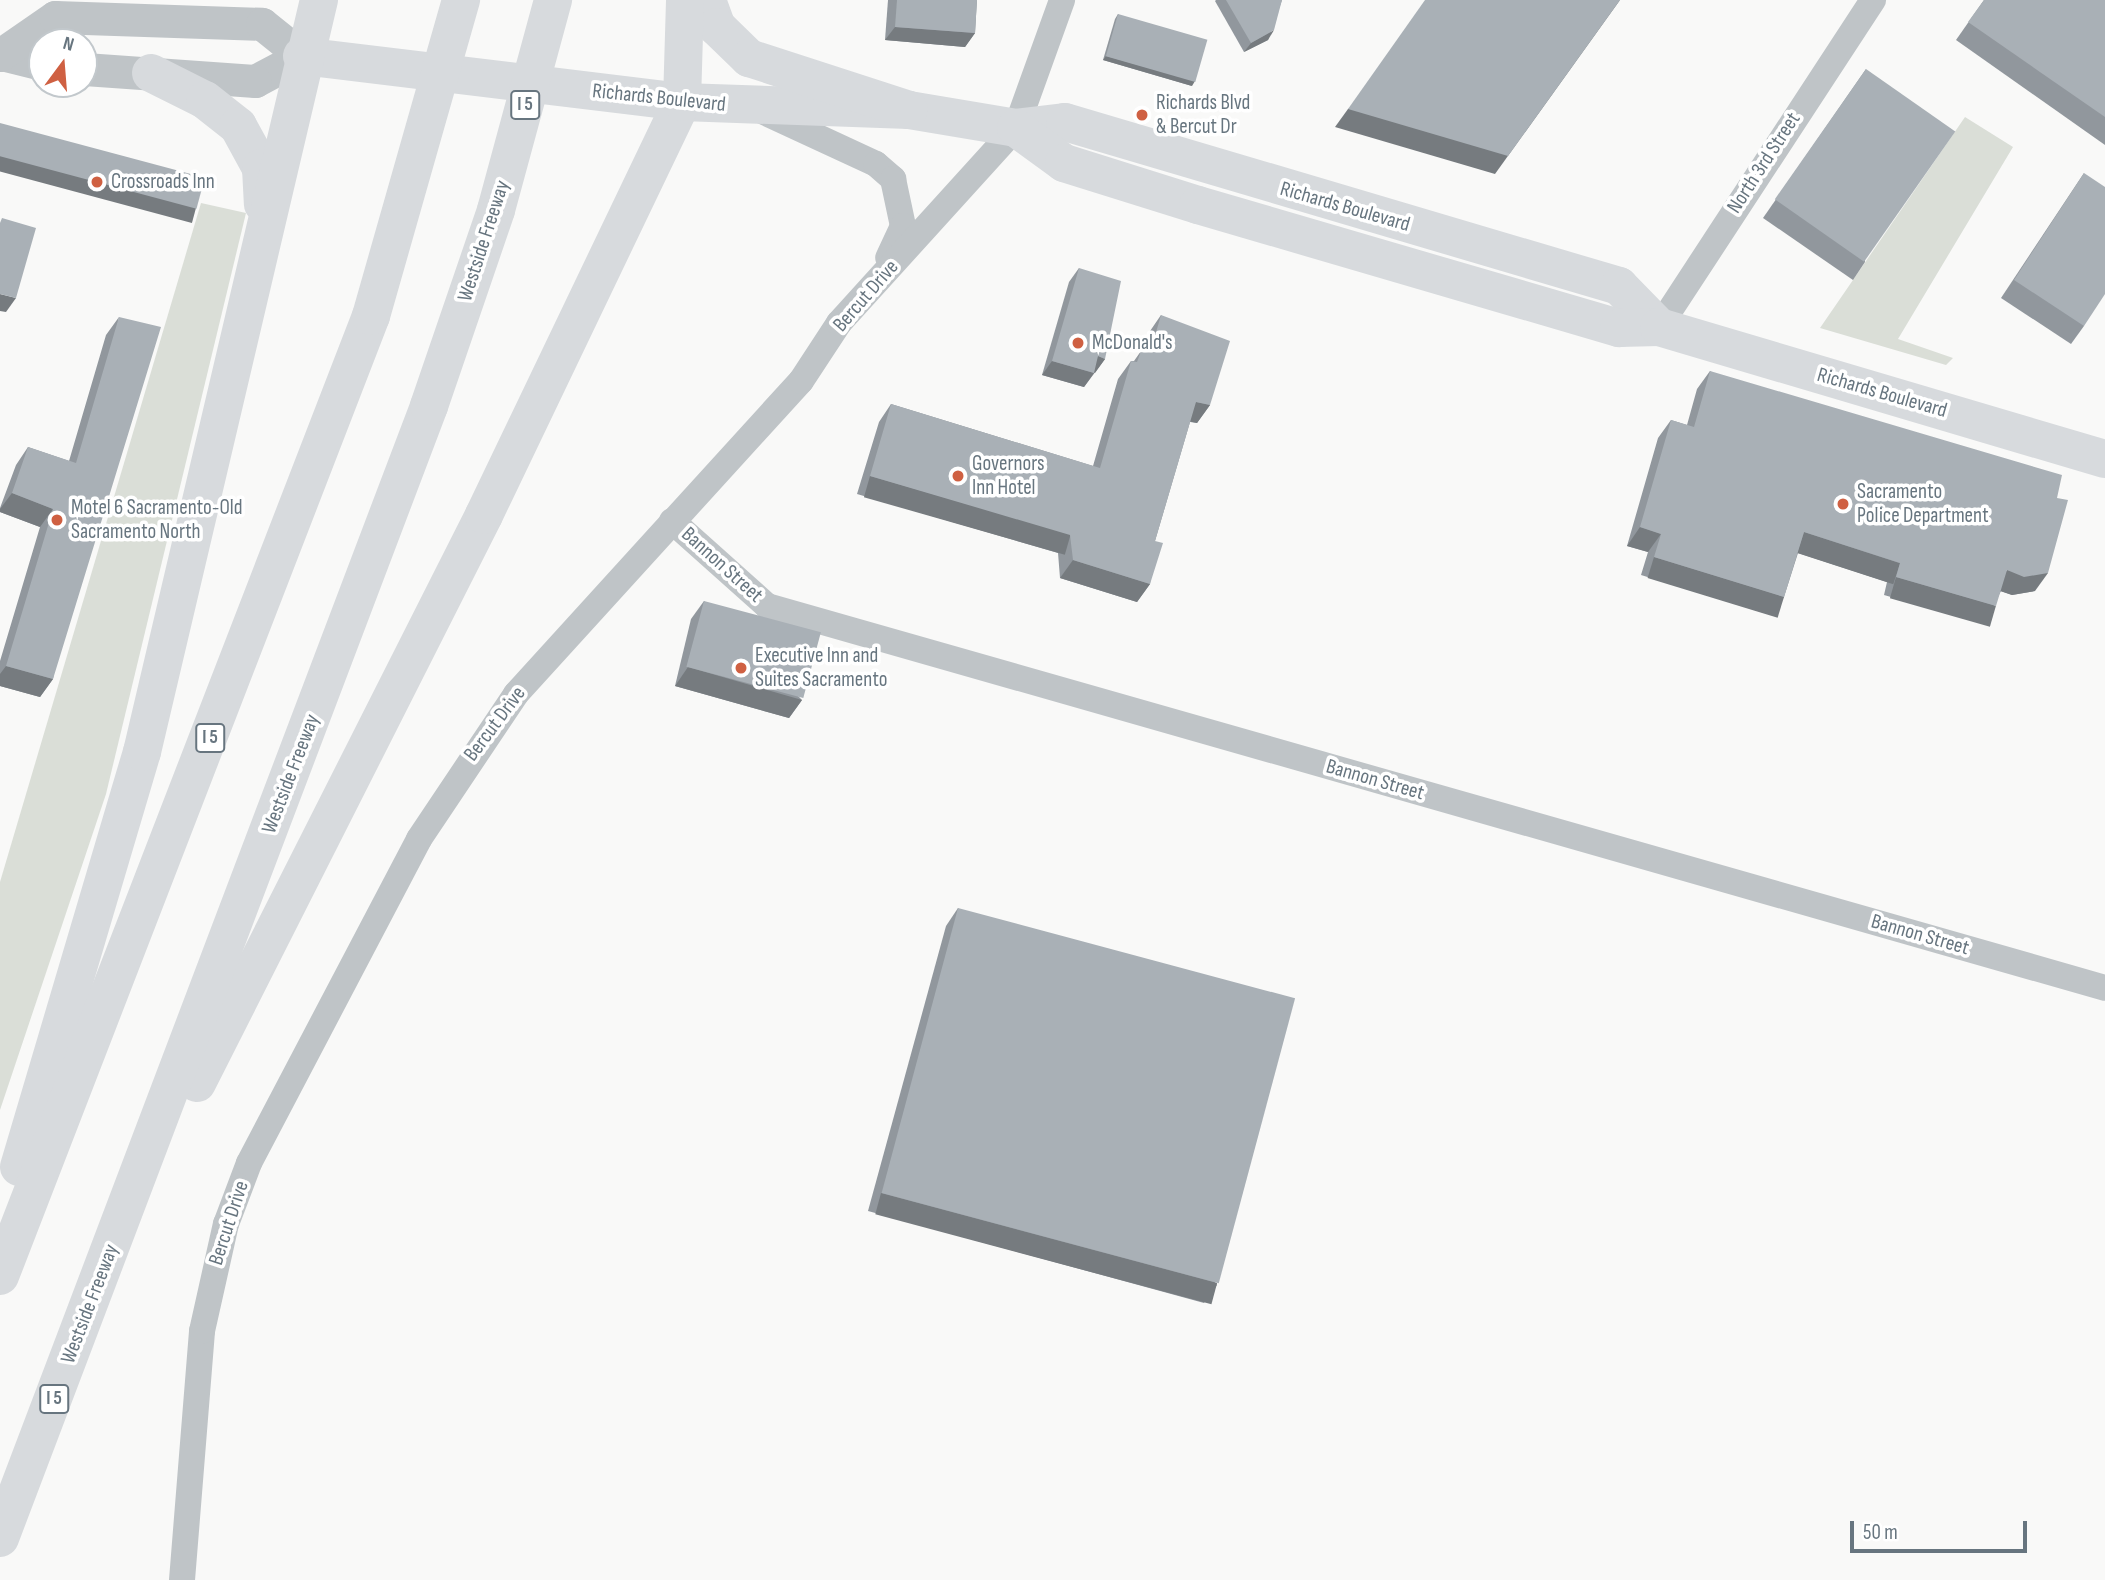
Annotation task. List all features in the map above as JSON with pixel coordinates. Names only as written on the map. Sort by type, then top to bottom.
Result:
[{"type":"main road","points":[[0,1231],[142,752],[264,239],[302,56],[319,0]]},
{"type":"main road","name":"Westside Freeway","points":[[0,1538],[429,406],[496,210],[553,0]]},
{"type":"main road","points":[[107,1260],[484,515],[682,102],[685,0]]},
{"type":"main road","points":[[707,0],[723,34],[750,58],[909,110]]},
{"type":"main road","name":"I 5","points":[[0,1276],[323,446],[405,195],[459,6]]},
{"type":"main road","name":"Richards Boulevard","points":[[302,56],[682,102],[753,107],[909,110],[1016,128],[1065,122],[1619,286],[1659,327],[2105,459]]},
{"type":"main road","points":[[151,73],[205,100],[238,127],[261,168],[264,239]]},
{"type":"street","name":"Bercut Drive","points":[[182,1580],[202,1331],[214,1266],[249,1163],[462,768],[516,694],[801,381],[869,290],[1016,128],[1062,0]]},
{"type":"street","name":"North 3rd Street","points":[[1659,327],[1873,0]]},
{"type":"street","points":[[1,52],[55,17],[161,18],[262,24],[302,56],[255,81],[98,70]]},
{"type":"street","points":[[1,52],[28,60]]},
{"type":"street","points":[[753,107],[876,164],[899,188],[903,226],[869,290]]},
{"type":"street","name":"Bannon Street","points":[[672,521],[767,606],[2105,988]]},
{"type":"shaded area","points":[[1965,117],[2013,147],[1898,339],[1953,358],[1946,365],[1820,328]]},
{"type":"shaded area","points":[[201,203],[246,213],[106,794],[0,1110],[0,882]]},
{"type":"building","points":[[897,0],[977,0],[975,33],[895,27]]},
{"type":"building","points":[[1226,0],[1282,0],[1274,30],[1251,43]]},
{"type":"building","points":[[1425,0],[1620,0],[1508,156],[1348,109]]},
{"type":"building","points":[[1984,0],[2105,0],[2105,117],[1968,22]]},
{"type":"building","points":[[1118,14],[1207,40],[1195,82],[1106,56]]},
{"type":"building","points":[[1866,69],[1955,132],[1864,262],[1775,199]]},
{"type":"building","points":[[0,123],[205,178],[196,209],[0,156]]},
{"type":"building","points":[[2084,173],[2105,187],[2105,294],[2084,326],[2014,280]]},
{"type":"building","points":[[2,218],[36,228],[16,298],[0,294]]},
{"type":"building","name":"McDonald's","points":[[1079,268],[1121,281],[1105,359],[1098,356],[1094,373],[1052,361]]},
{"type":"building","name":"Governors Inn Hotel","points":[[1161,315],[1230,341],[1210,405],[1196,402],[1155,541],[1163,543],[1150,584],[1073,560],[1070,535],[870,476],[891,404],[1100,468],[1131,361],[1137,362],[1141,351],[1150,353]]},
{"type":"building","name":"Motel 6 Sacramento-Old Sacramento North","points":[[119,317],[161,327],[53,679],[6,666],[53,509],[12,493],[28,447],[76,463]]},
{"type":"building","name":"Sacramento Police Department","points":[[1710,371],[2062,475],[2057,498],[2068,500],[2048,573],[2024,577],[2007,570],[1996,606],[1896,577],[1900,563],[1804,532],[1784,597],[1654,557],[1661,534],[1640,527],[1671,420],[1694,427]]},
{"type":"building","name":"Executive Inn and Suites Sacramento","points":[[704,601],[821,632],[803,698],[686,667]]},
{"type":"building","points":[[958,908],[1295,998],[1219,1283],[882,1193]]},
{"type":"place","name":"Richards Blvd & Bercut Dr","points":[[1142,115]]},
{"type":"place","name":"Crossroads Inn","points":[[97,182]]},
{"type":"place","name":"McDonald's","points":[[1078,343]]},
{"type":"place","name":"Governors Inn Hotel","points":[[958,476]]},
{"type":"place","name":"Sacramento Police Department","points":[[1843,504]]},
{"type":"place","name":"Motel 6 Sacramento-Old Sacramento North","points":[[57,520]]},
{"type":"place","name":"Executive Inn and Suites Sacramento","points":[[741,668]]}]
